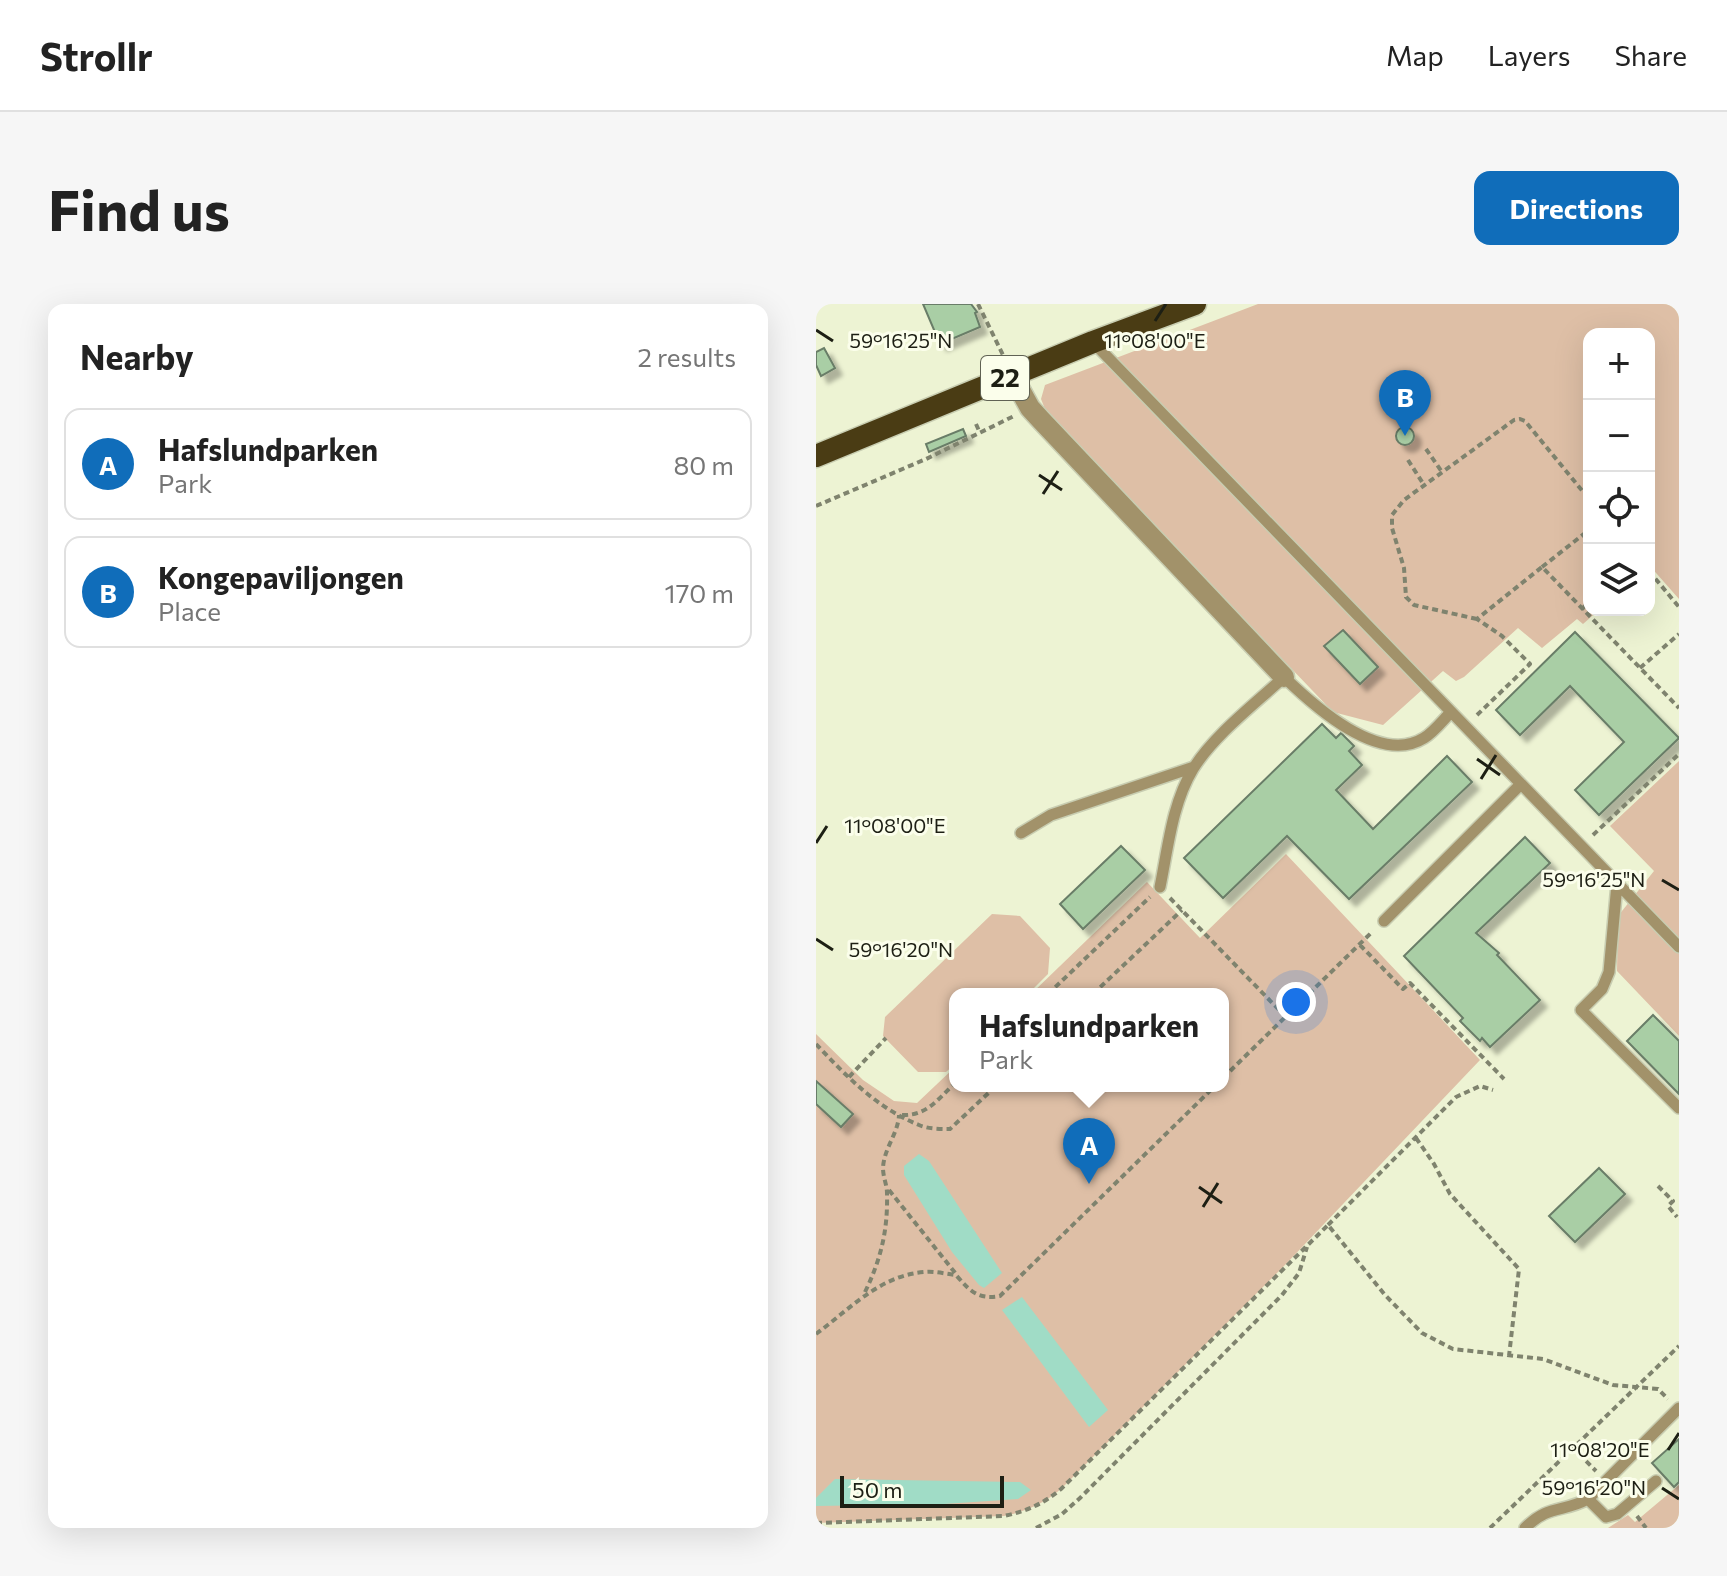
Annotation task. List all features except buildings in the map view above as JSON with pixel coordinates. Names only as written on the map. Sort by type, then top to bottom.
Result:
[{"type":"highway","name":"22","points":[[816,456],[1010,368],[1093,342],[1195,304]]},
{"type":"street","points":[[1010,368],[1030,408],[1284,677]]},
{"type":"lane","points":[[1093,342],[1679,947]]},
{"type":"lane","points":[[1160,887],[1175,812],[1194,767],[1211,746],[1284,677],[1330,719],[1382,742],[1404,745],[1424,739],[1451,712]]},
{"type":"lane","points":[[1021,833],[1051,815],[1194,767]]},
{"type":"lane","points":[[1380,924],[1521,784]]},
{"type":"lane","points":[[1617,884],[1609,972],[1602,989],[1581,1010],[1679,1108]]},
{"type":"lane","points":[[1525,1528],[1550,1509],[1574,1507],[1588,1499],[1679,1408]]},
{"type":"lane","points":[[1588,1499],[1606,1517],[1617,1514],[1656,1481]]},
{"type":"path","points":[[978,304],[1010,368]]},
{"type":"path","points":[[816,506],[926,459],[1030,408]]},
{"type":"path","points":[[1465,727],[1530,664],[1502,636],[1477,619],[1414,605],[1406,597],[1404,568],[1392,528],[1392,515],[1404,500],[1424,485],[1520,419],[1525,421],[1583,492]]},
{"type":"path","points":[[976,424],[980,433]]},
{"type":"path","points":[[1426,449],[1442,472]]},
{"type":"path","points":[[1408,460],[1424,485]]},
{"type":"path","points":[[1477,619],[1583,535]]},
{"type":"path","points":[[1542,567],[1679,708]]},
{"type":"path","points":[[1655,578],[1679,607]]},
{"type":"path","points":[[1640,668],[1679,634]]},
{"type":"path","points":[[1581,846],[1679,754]]},
{"type":"path","points":[[1054,988],[1160,887],[1286,1017]]},
{"type":"path","points":[[1099,988],[1182,910]]},
{"type":"path","points":[[1229,1072],[1380,924]]},
{"type":"path","points":[[1360,945],[1403,989],[1410,983],[1504,1079]]},
{"type":"path","points":[[849,1077],[886,1038]]},
{"type":"path","points":[[816,1044],[886,1111],[921,1127],[950,1129],[990,1092]]},
{"type":"path","points":[[816,1523],[1004,1516],[1029,1511],[1044,1503],[1456,1097],[1480,1086],[1493,1090]]},
{"type":"path","points":[[899,1115],[916,1115],[926,1110],[949,1089]]},
{"type":"path","points":[[887,1188],[973,1294],[987,1299],[1000,1296],[1209,1092]]},
{"type":"path","points":[[864,1294],[880,1261],[884,1243],[887,1188],[883,1165],[891,1140],[898,1131],[899,1115]]},
{"type":"path","points":[[1416,1138],[1450,1194],[1519,1269],[1509,1356]]},
{"type":"path","points":[[1658,1186],[1673,1201],[1668,1206],[1677,1217]]},
{"type":"path","points":[[1328,1225],[1385,1295],[1422,1333],[1453,1349],[1543,1359],[1613,1385],[1658,1389],[1679,1408]]},
{"type":"path","points":[[1036,1528],[1062,1514],[1080,1498],[1282,1295],[1299,1273],[1308,1244]]},
{"type":"path","points":[[816,1334],[864,1294],[888,1282],[926,1271],[956,1275]]},
{"type":"path","points":[[1490,1528],[1679,1346]]},
{"type":"path","points":[[1572,1447],[1606,1482]]},
{"type":"shaded area","points":[[1258,304],[1679,304],[1679,599],[1655,572],[1655,328],[1583,328],[1583,616],[1592,616],[1583,624],[1577,619],[1542,648],[1518,628],[1464,677],[1456,681],[1443,671],[1383,725],[1333,712],[1047,414],[1041,399],[1045,385]]},
{"type":"shaded area","points":[[1679,761],[1679,1036],[1617,971],[1618,916],[1654,871],[1610,826]]},
{"type":"shaded area","points":[[1286,854],[1480,1060],[1285,1265],[1054,1494],[1034,1506],[1004,1516],[816,1523],[816,1034],[863,1080],[894,1101],[917,1103],[949,1073],[949,1092],[1229,1092],[1229,988],[1037,988],[1147,882],[1200,938]]},
{"type":"shaded area","points":[[992,914],[1020,916],[1050,948],[1048,974],[1034,988],[949,988],[949,1069],[946,1072],[918,1072],[883,1036],[885,1017]]},
{"type":"shaded area","points":[[919,1154],[929,1161],[1002,1273],[984,1288],[952,1252],[904,1175],[904,1166]]},
{"type":"shaded area","points":[[1022,1297],[1108,1410],[1089,1427],[1002,1310]]},
{"type":"shaded area","points":[[835,1479],[1020,1482],[1031,1490],[1018,1499],[944,1504],[816,1506],[816,1498]]},
{"type":"shaded area","points":[[1679,1485],[1679,1528],[1608,1528],[1628,1515],[1635,1522]]},
{"type":"place","name":"Kongepaviljongen","points":[[1405,436]]},
{"type":"place","name":"Hafslundparken","points":[[1089,1184]]}]
